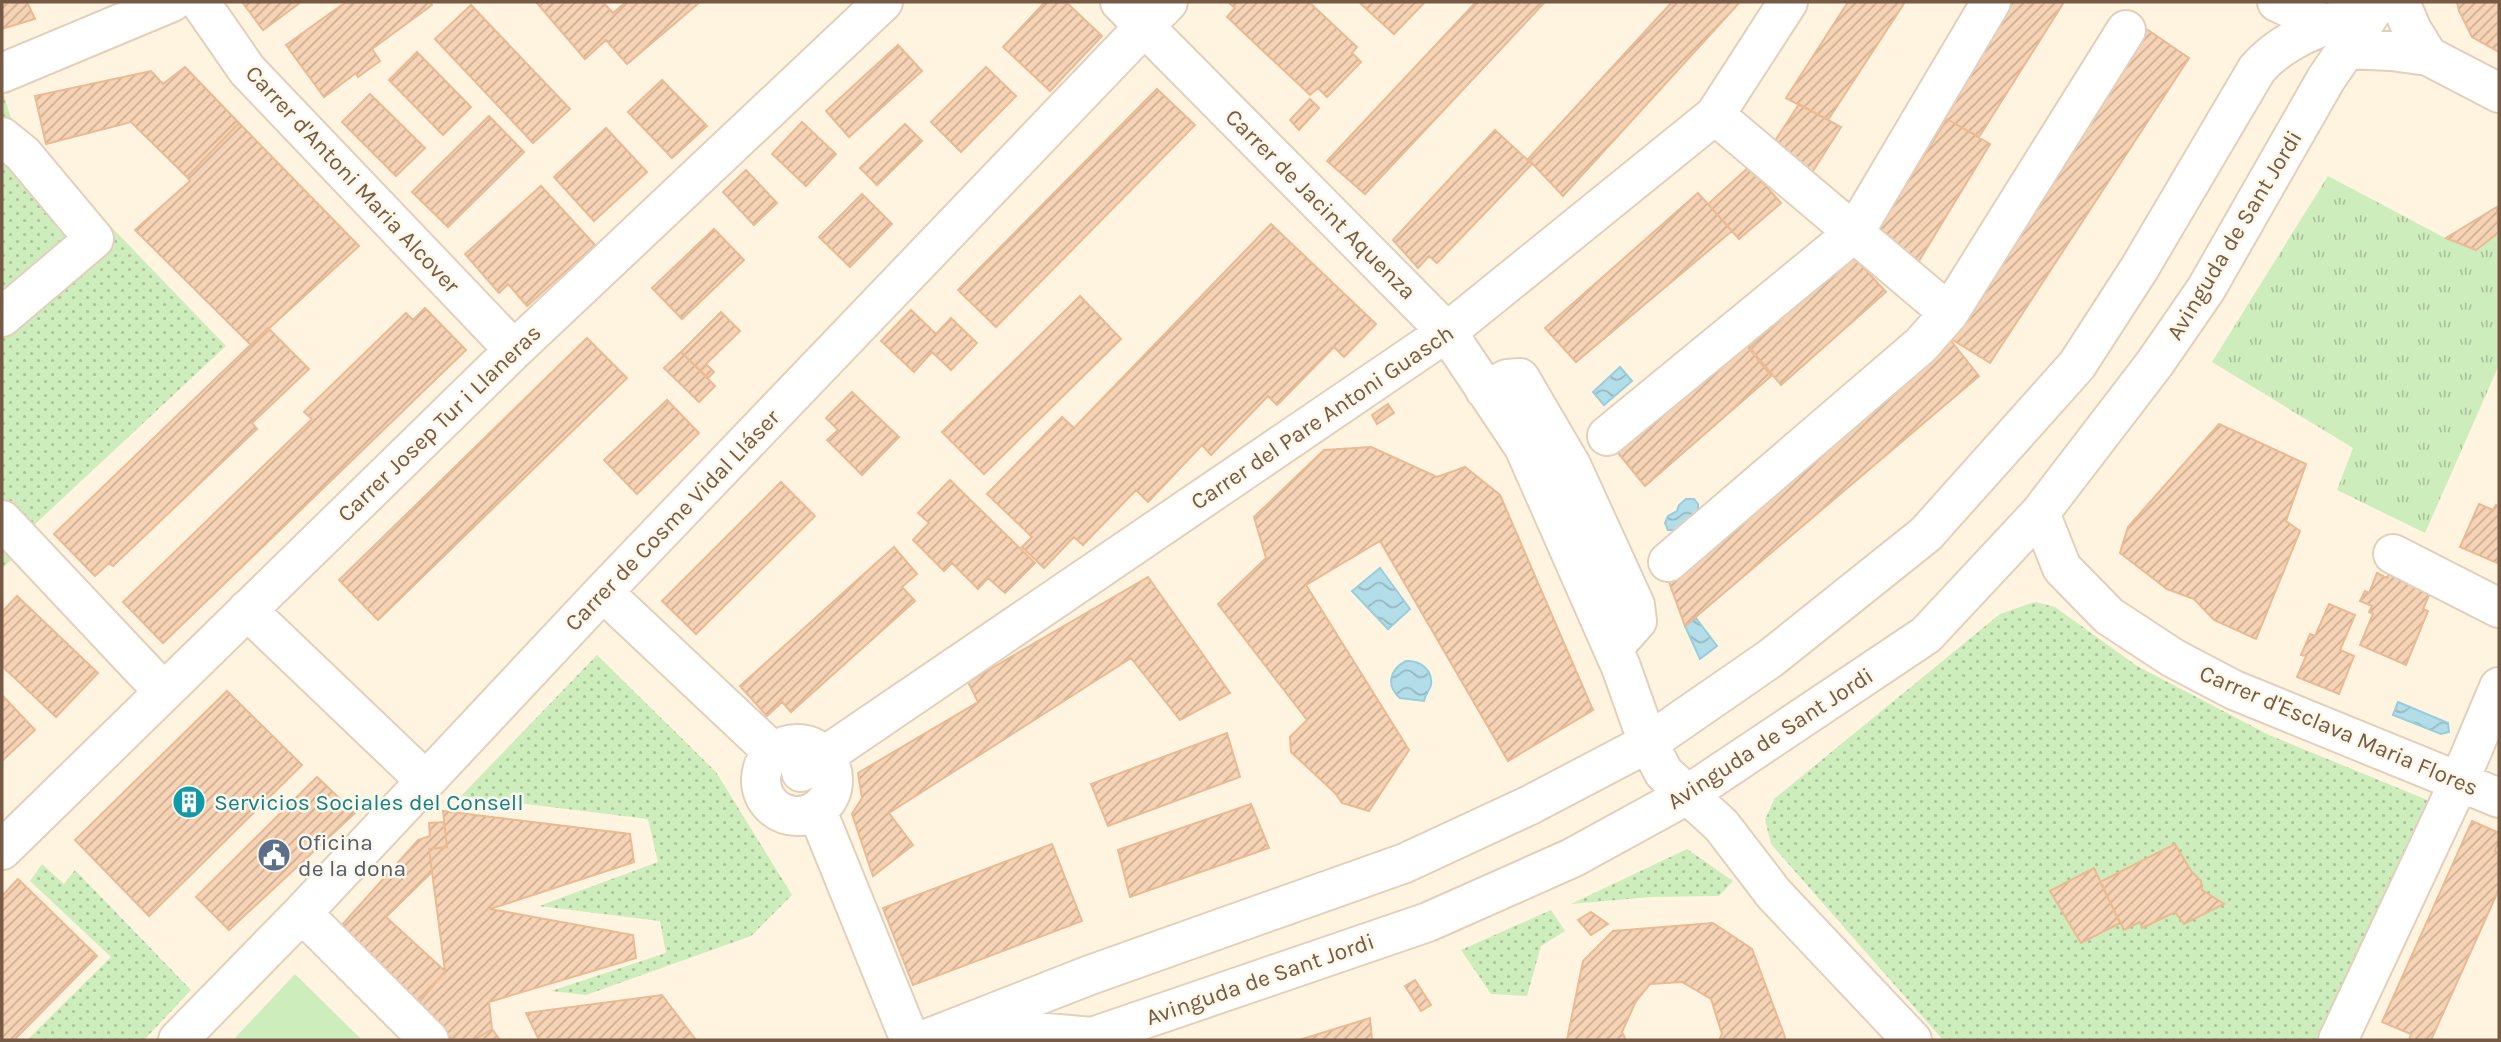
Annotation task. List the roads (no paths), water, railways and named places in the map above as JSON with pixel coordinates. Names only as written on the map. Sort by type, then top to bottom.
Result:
[{"type":"street","points":[[2,74],[172,2]]},
{"type":"street","name":"Carrer d'Antoni Maria Alcover","points":[[200,2],[247,70],[514,350]]},
{"type":"street","name":"Carrer Josep Tur i Llaneras","points":[[2,850],[514,350],[883,2]]},
{"type":"street","name":"Carrer del Pare Antoni Guasch","points":[[800,760],[1447,332],[1715,115],[1788,2]]},
{"type":"street","points":[[1607,436],[1854,233],[1991,2]]},
{"type":"street","points":[[2277,2],[2333,51],[2391,51],[2428,56],[2499,93]]},
{"type":"street","points":[[2385,3],[2412,30],[2428,56]]},
{"type":"street","name":"Avinguda de Sant Jordi","points":[[963,1026],[1091,1039],[1428,922],[1572,858],[1687,795],[1926,635],[2040,513],[2155,363],[2206,289],[2349,18],[2385,3]]},
{"type":"street","name":"Carrer de Jacint Aquenza","points":[[1144,10],[1447,332],[1524,447],[1613,648],[1648,743],[1664,772],[1721,825],[1774,894],[1912,1040]]},
{"type":"street","name":"Carrer de Cosme Vidal Lláser","points":[[177,1040],[426,781],[1144,10]]},
{"type":"street","points":[[1668,562],[1921,345],[1949,313],[2126,30]]},
{"type":"street","name":"Avinguda de Sant Jordi","points":[[924,1040],[1090,975],[1405,863],[1530,805],[1648,743],[1771,658],[1926,534],[2077,365],[2139,269],[2257,69],[2270,54],[2310,30],[2333,51]]},
{"type":"street","points":[[1715,115],[1949,313]]},
{"type":"street","points":[[2,137],[23,154],[94,239],[2,317]]},
{"type":"street","name":"Carrer d'Esclava Maria Flores","points":[[2040,513],[2062,568],[2109,616],[2173,658],[2234,690],[2499,798]]},
{"type":"street","points":[[7,537],[163,691]]},
{"type":"street","points":[[2393,554],[2499,607]]},
{"type":"street","points":[[603,592],[800,760],[834,775],[831,796],[817,811],[804,816],[790,816],[777,812],[767,802],[761,789],[760,776],[765,763],[800,760]]},
{"type":"street","points":[[247,610],[426,781]]},
{"type":"street","points":[[2338,1040],[2459,782],[2499,687]]},
{"type":"street","points":[[817,811],[911,1040]]},
{"type":"street","points":[[302,913],[429,1040]]},
{"type":"water","points":[[1620,367],[1632,381],[1604,405],[1593,392]]},
{"type":"water","points":[[1686,499],[1694,499],[1698,504],[1698,512],[1676,530],[1668,530],[1665,523],[1668,516],[1677,511]]},
{"type":"water","points":[[1380,568],[1410,609],[1388,629],[1352,591]]},
{"type":"water","points":[[1696,618],[1717,646],[1700,659],[1685,626]]},
{"type":"water","points":[[1406,661],[1421,664],[1430,675],[1431,685],[1424,701],[1400,698],[1393,688],[1393,673]]},
{"type":"water","points":[[2398,702],[2448,723],[2449,732],[2441,734],[2393,715]]},
{"type":"place","name":"Servicios Sociales del Consell","points":[[189,802]]},
{"type":"place","name":"Oficina de la dona","points":[[274,855]]}]
